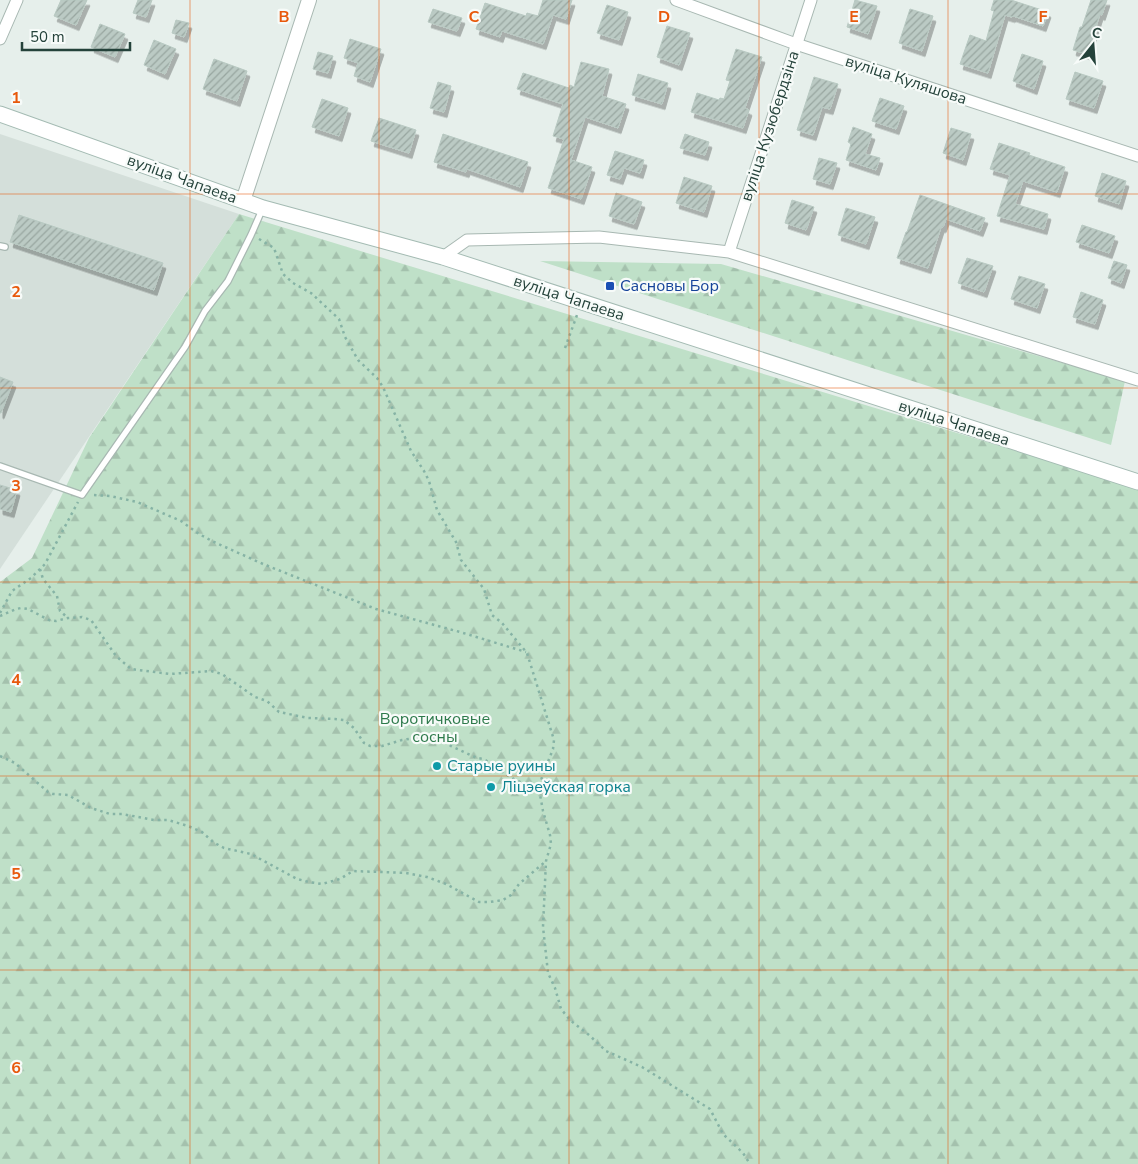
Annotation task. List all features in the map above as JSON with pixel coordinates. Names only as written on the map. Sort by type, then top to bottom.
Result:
[{"type":"main road","name":"вуліца Чапаева","points":[[0,114],[263,208],[443,257],[1138,482]]},
{"type":"street","points":[[0,39],[17,0]]},
{"type":"street","points":[[243,201],[309,0]]},
{"type":"street","name":"вуліца Куляшова","points":[[676,0],[796,44],[1138,156]]},
{"type":"street","name":"вуліца Кузюбердзіна","points":[[729,252],[810,0]]},
{"type":"street","points":[[443,257],[467,240],[599,238],[729,252],[1138,380]]},
{"type":"lane","points":[[0,466],[82,495],[185,347],[205,311],[228,281],[263,208]]},
{"type":"path","points":[[251,235],[274,248],[284,274],[293,283],[311,293],[339,318],[345,337],[358,360],[377,378],[383,387],[411,451],[429,481],[437,510],[456,542],[461,560],[484,588],[492,614],[527,653],[554,740],[553,749],[542,777],[540,788],[551,844],[546,861],[543,910],[548,973],[562,1009],[570,1020],[606,1050],[642,1067],[710,1109],[723,1134],[743,1153],[750,1164]]},
{"type":"path","points":[[565,348],[582,302]]},
{"type":"path","points":[[0,615],[12,590],[31,578],[45,564],[82,495],[110,496],[137,502],[181,521],[199,534],[222,546],[376,609],[527,653]]},
{"type":"path","points":[[40,569],[57,596],[60,612],[68,618]]},
{"type":"path","points":[[0,615],[21,608],[28,609],[49,620],[56,621],[82,617],[91,620],[116,656],[131,669],[170,674],[211,672],[222,674],[255,697],[267,702],[278,712],[308,718],[344,720],[354,728],[364,743],[370,746],[382,746],[402,740],[429,737],[440,739],[477,758],[484,759],[510,777],[528,786],[540,788]]},
{"type":"path","points":[[0,756],[15,763],[48,792],[68,795],[92,808],[110,814],[168,820],[188,826],[202,832],[224,848],[251,854],[297,879],[309,882],[322,884],[340,879],[353,871],[406,873],[427,877],[446,884],[479,902],[490,902],[503,900],[511,895],[519,884],[546,861]]},
{"type":"shaded area","points":[[0,134],[239,214],[0,569]]},
{"type":"green space","name":"Воротичковые сосны","points":[[239,214],[1138,488],[1138,1164],[0,1164],[0,582],[32,558],[89,438]]},
{"type":"green space","points":[[540,261],[721,264],[1125,381],[1111,445]]},
{"type":"building","points":[[61,0],[87,0],[76,25],[54,16]]},
{"type":"building","points":[[138,0],[152,0],[146,17],[133,13]]},
{"type":"building","points":[[543,0],[572,0],[566,19],[553,15],[543,44],[502,31],[500,37],[476,29],[485,3],[526,16],[527,13],[538,16]]},
{"type":"building","points":[[855,0],[877,6],[868,34],[847,27]]},
{"type":"building","points":[[994,0],[1011,0],[1048,12],[1043,26],[1005,15],[988,73],[960,64],[970,35],[986,41],[994,11],[991,10]]},
{"type":"building","points":[[1091,0],[1107,0],[1102,15],[1100,14],[1087,54],[1073,50]]},
{"type":"building","points":[[607,5],[628,12],[619,40],[597,33]]},
{"type":"building","points":[[433,9],[462,18],[457,31],[428,22]]},
{"type":"building","points":[[910,9],[933,16],[922,51],[899,43]]},
{"type":"building","points":[[176,20],[189,23],[184,37],[172,33]]},
{"type":"building","points":[[100,24],[125,34],[115,57],[91,47]]},
{"type":"building","points":[[667,26],[690,33],[679,65],[657,57]]},
{"type":"building","points":[[350,39],[381,49],[370,82],[354,76],[358,63],[344,58]]},
{"type":"building","points":[[154,40],[176,49],[165,74],[144,65]]},
{"type":"building","points":[[736,49],[762,57],[745,108],[749,110],[743,128],[691,112],[697,93],[719,100],[720,98],[724,99],[730,81],[726,80]]},
{"type":"building","points":[[318,52],[333,56],[328,73],[313,69]]},
{"type":"building","points":[[1022,54],[1043,61],[1034,89],[1013,81]]},
{"type":"building","points":[[214,59],[247,71],[237,101],[203,89]]},
{"type":"building","points":[[581,62],[609,69],[602,96],[626,104],[618,128],[585,117],[571,160],[592,167],[581,199],[548,188],[564,139],[553,136],[563,104],[517,89],[523,73],[569,88],[570,85],[574,87]]},
{"type":"building","points":[[1075,72],[1103,81],[1094,108],[1066,99]]},
{"type":"building","points":[[638,74],[668,83],[662,104],[632,95]]},
{"type":"building","points":[[814,77],[838,84],[830,109],[822,107],[813,135],[797,130]]},
{"type":"building","points":[[438,82],[451,86],[444,112],[430,108]]},
{"type":"building","points":[[880,98],[904,106],[896,129],[872,121]]},
{"type":"building","points":[[322,99],[348,108],[339,136],[312,127]]},
{"type":"building","points":[[379,118],[416,130],[409,153],[371,141]]},
{"type":"building","points":[[853,127],[872,134],[865,154],[880,158],[876,170],[846,160],[851,144],[848,142]]},
{"type":"building","points":[[951,128],[971,134],[963,160],[943,153]]},
{"type":"building","points":[[443,134],[528,162],[520,187],[467,169],[466,172],[434,162]]},
{"type":"building","points":[[685,134],[709,142],[705,155],[680,148]]},
{"type":"building","points":[[999,143],[1065,167],[1057,192],[1023,181],[1015,204],[1048,214],[1044,229],[997,216],[1010,175],[990,169]]},
{"type":"building","points":[[615,151],[644,160],[640,173],[624,168],[620,179],[607,175]]},
{"type":"building","points":[[819,158],[837,163],[830,184],[813,179]]},
{"type":"building","points":[[1102,173],[1126,181],[1119,204],[1095,196]]},
{"type":"building","points":[[684,177],[712,186],[704,212],[676,203]]},
{"type":"building","points":[[616,193],[642,202],[634,224],[609,216]]},
{"type":"building","points":[[920,195],[985,218],[980,231],[946,219],[943,227],[941,227],[928,268],[897,258]]},
{"type":"building","points":[[792,200],[814,207],[806,230],[785,223]]},
{"type":"building","points":[[846,208],[875,217],[866,244],[838,235]]},
{"type":"building","points":[[19,215],[163,263],[154,290],[10,242]]},
{"type":"building","points":[[1082,225],[1115,236],[1109,253],[1076,242]]},
{"type":"building","points":[[967,258],[993,266],[984,292],[958,283]]},
{"type":"building","points":[[1114,261],[1127,265],[1121,283],[1108,278]]},
{"type":"building","points":[[1019,276],[1045,284],[1037,308],[1011,299]]},
{"type":"building","points":[[1081,292],[1103,300],[1095,324],[1073,317]]},
{"type":"building","points":[[0,377],[13,382],[1,413],[0,413]]},
{"type":"building","points":[[0,485],[17,490],[11,512],[0,509]]},
{"type":"place","name":"Сасновы Бор","points":[[610,286]]},
{"type":"place","name":"Старые руины","points":[[437,766]]},
{"type":"place","name":"Ліцэеўская горка","points":[[491,787]]}]
